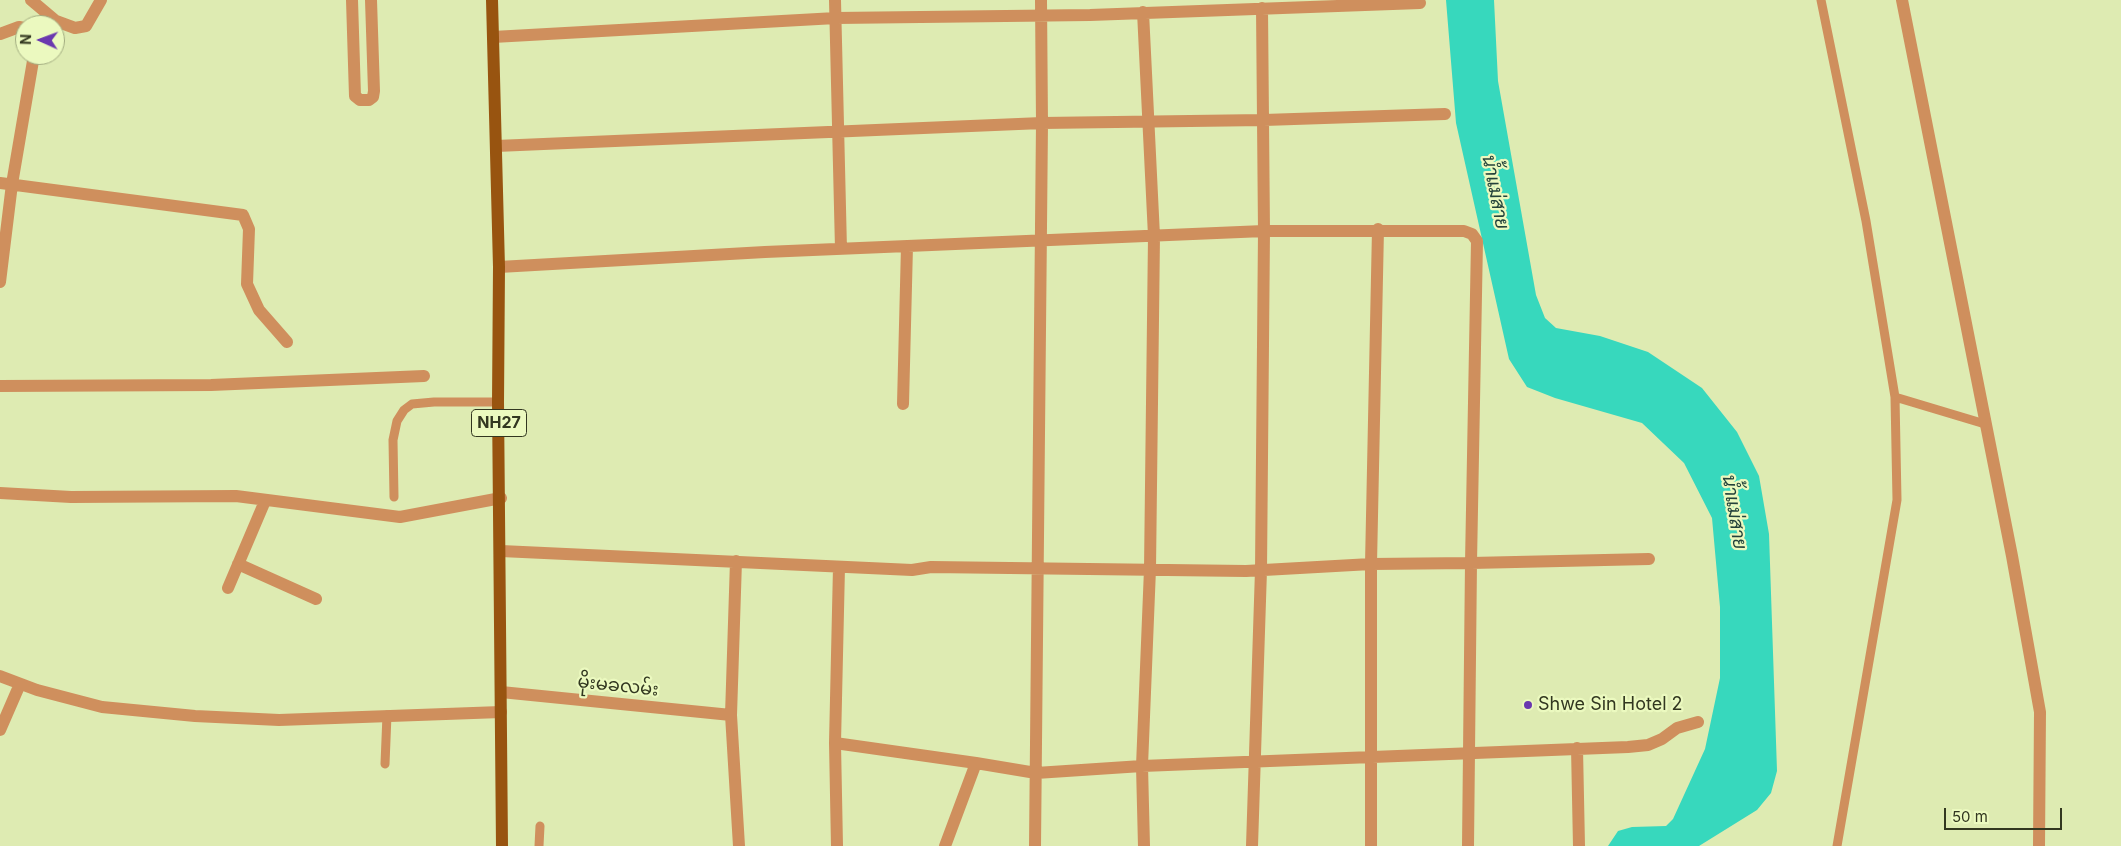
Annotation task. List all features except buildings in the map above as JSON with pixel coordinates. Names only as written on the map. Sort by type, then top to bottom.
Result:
[{"type":"main road","name":"NH27","points":[[492,0],[499,267],[498,402],[501,498],[502,846]]},
{"type":"street","points":[[31,0],[56,21],[75,28]]},
{"type":"street","points":[[65,28],[86,26],[101,0]]},
{"type":"street","points":[[352,0],[355,96],[360,100],[368,100],[373,97],[374,91],[371,0]]},
{"type":"street","points":[[836,0],[840,249]]},
{"type":"street","points":[[1035,846],[1042,124],[1041,0]]},
{"type":"street","points":[[1902,0],[1986,424],[2040,712],[2039,846]]},
{"type":"street","points":[[493,36],[836,18],[1042,14],[1090,15],[1262,4],[1420,3]]},
{"type":"street","points":[[1252,846],[1253,763],[1261,570],[1264,231],[1262,4]]},
{"type":"street","points":[[1143,12],[1150,122],[1154,236],[1150,570],[1142,766],[1144,846]]},
{"type":"street","points":[[0,34],[15,28]]},
{"type":"street","points":[[0,282],[6,183],[32,65]]},
{"type":"street","points":[[496,146],[1042,124],[1264,120],[1445,114]]},
{"type":"street","points":[[6,183],[243,214],[249,229],[247,284],[259,310],[287,342]]},
{"type":"street","points":[[1371,846],[1371,564],[1378,229]]},
{"type":"street","points":[[499,267],[840,249],[1264,231],[1378,229],[1464,231],[1472,234],[1477,241],[1468,846]]},
{"type":"street","points":[[903,404],[907,246]]},
{"type":"street","points":[[0,386],[211,385],[424,376]]},
{"type":"street","points":[[0,493],[71,497],[236,496],[400,517],[501,498]]},
{"type":"street","points":[[228,588],[265,501]]},
{"type":"street","points":[[501,552],[912,570],[932,567],[1261,570],[1371,564],[1649,560]]},
{"type":"street","points":[[736,561],[731,715],[738,846]]},
{"type":"street","points":[[238,564],[316,599]]},
{"type":"street","points":[[837,846],[835,743],[839,567]]},
{"type":"street","points":[[0,676],[37,690],[102,707],[195,716],[279,720],[501,712]]},
{"type":"street","points":[[0,730],[20,684]]},
{"type":"street","name":"မိုးမခလမ်း","points":[[501,692],[731,715]]},
{"type":"street","points":[[835,743],[1036,773],[1142,766],[1253,763],[1648,745],[1662,739],[1677,728],[1698,722]]},
{"type":"street","points":[[1577,748],[1579,846]]},
{"type":"street","points":[[945,846],[976,763]]},
{"type":"lane","points":[[1821,0],[1866,221],[1895,397],[1897,500],[1838,846]]},
{"type":"lane","points":[[1895,397],[1986,424]]},
{"type":"lane","points":[[394,497],[393,440],[397,421],[404,410],[412,404],[434,402],[498,402]]},
{"type":"lane","points":[[385,764],[386,715]]},
{"type":"lane","points":[[539,846],[540,826]]},
{"type":"water","name":"น้ำแม่สาย","points":[[1446,0],[1494,0],[1498,81],[1536,295],[1545,318],[1556,328],[1600,336],[1648,352],[1702,388],[1737,432],[1759,476],[1769,534],[1777,771],[1771,793],[1757,810],[1699,846],[1608,846],[1618,831],[1632,827],[1666,826],[1673,819],[1705,749],[1720,678],[1720,607],[1712,518],[1684,463],[1642,423],[1555,398],[1527,387],[1509,359],[1456,123]]},
{"type":"place","name":"Shwe Sin Hotel 2","points":[[1528,705]]}]
